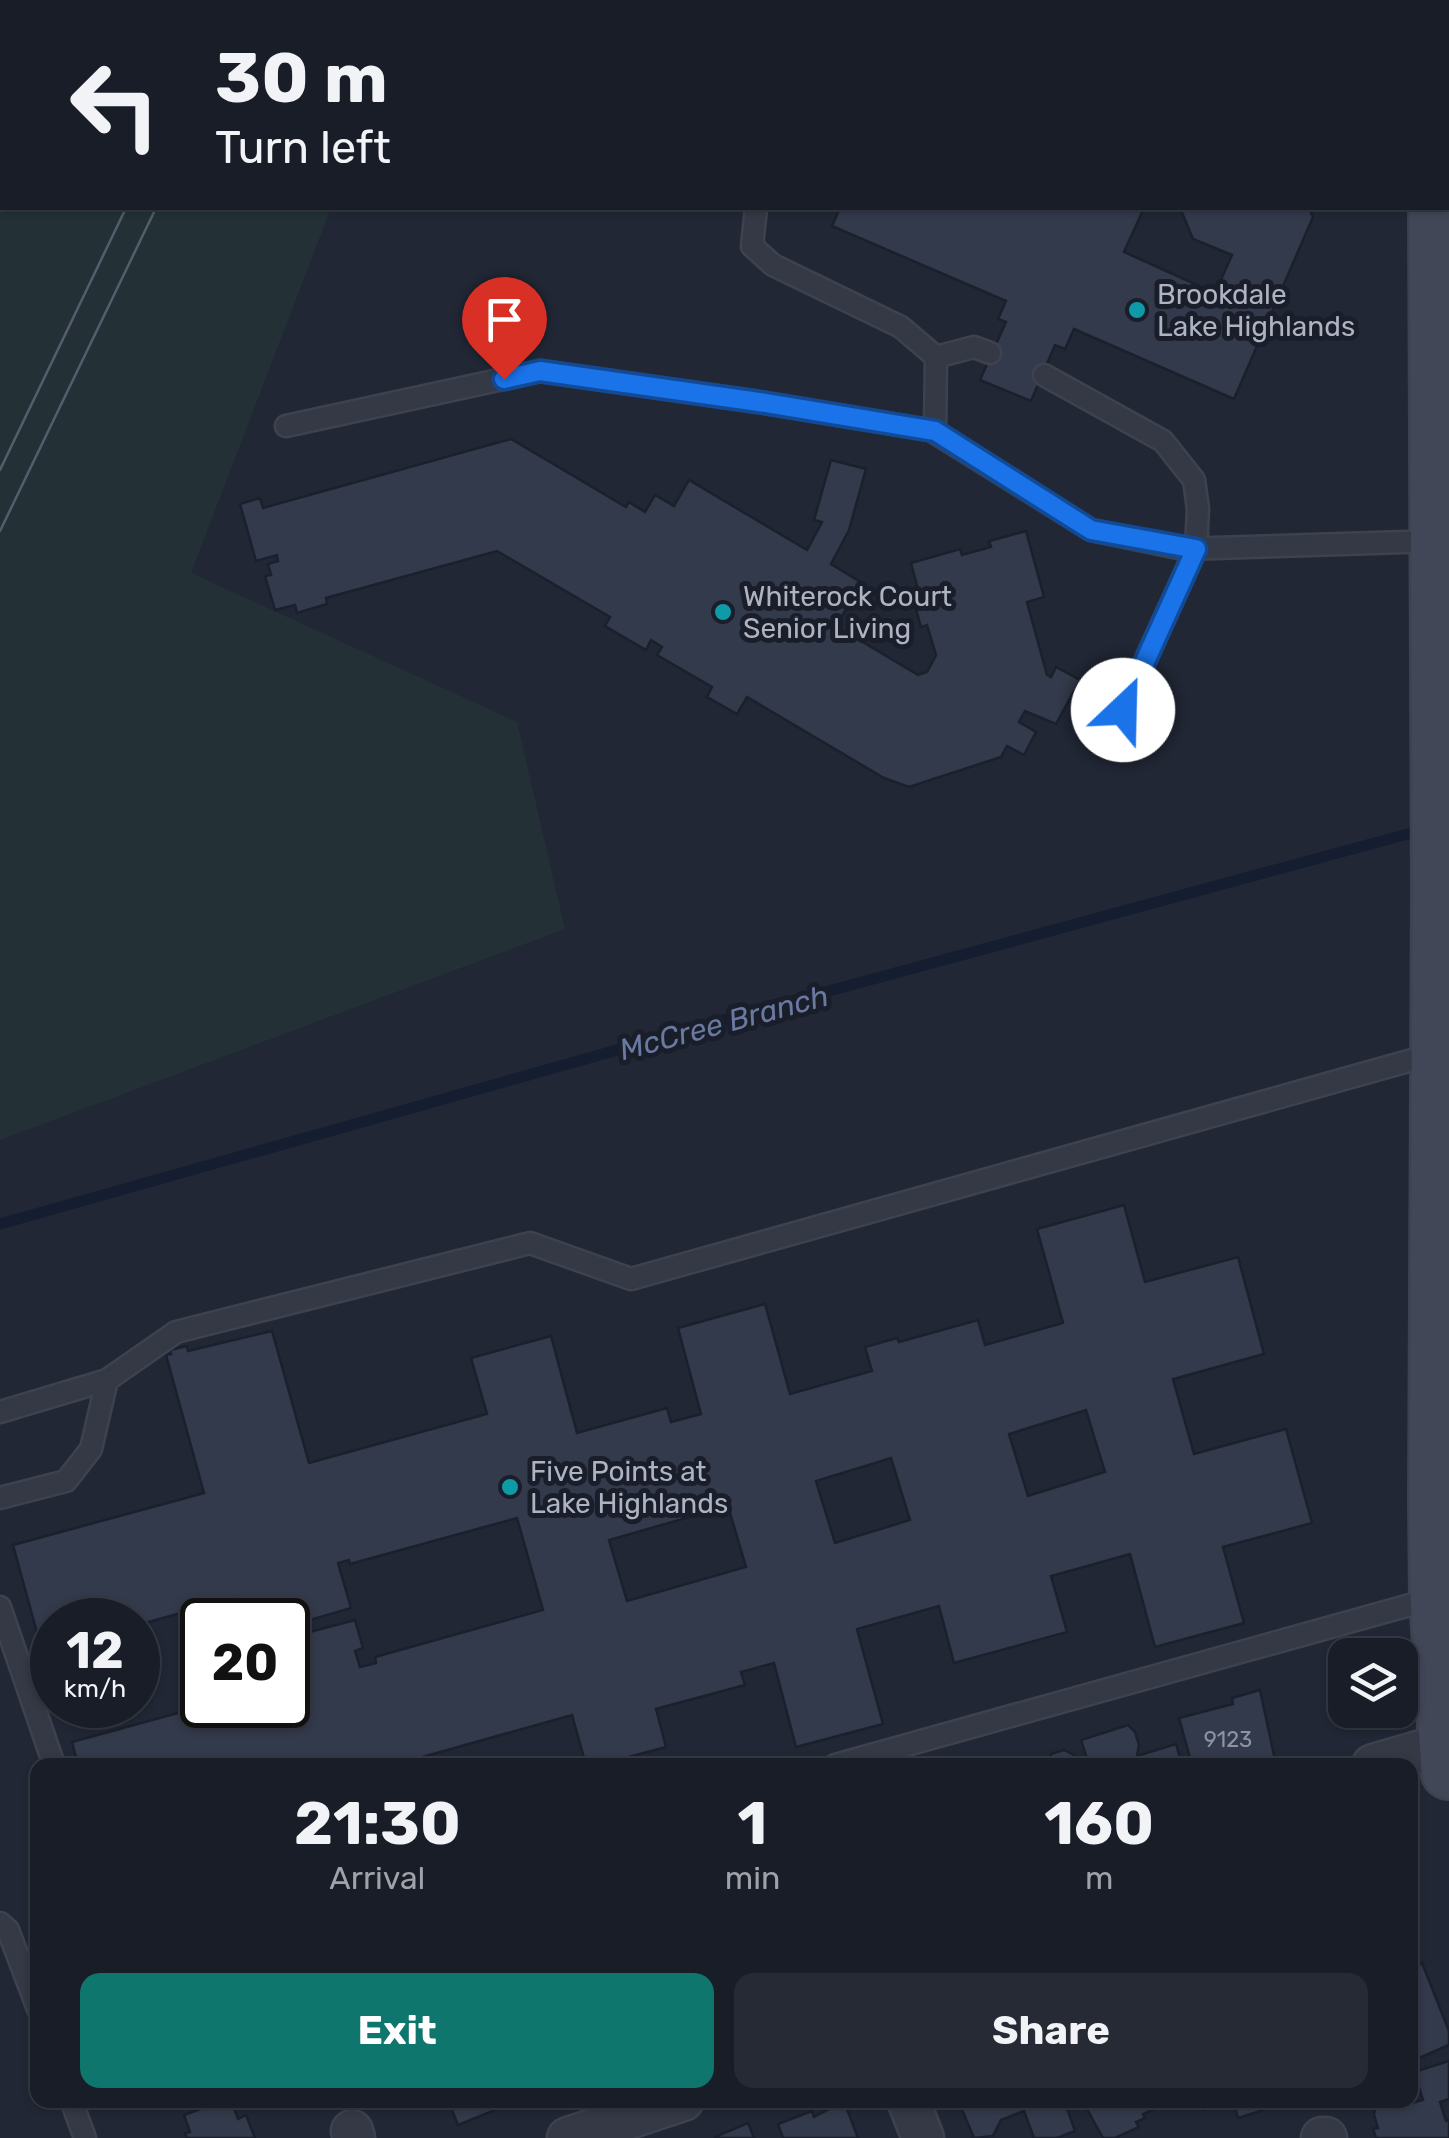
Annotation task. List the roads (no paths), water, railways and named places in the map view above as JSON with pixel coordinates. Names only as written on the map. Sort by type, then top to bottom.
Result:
[{"type":"street","points":[[1416,1758],[1448,1753],[1438,1597],[1443,1498],[1439,1053],[1441,240]]},
{"type":"street","points":[[568,2138],[659,2108]]},
{"type":"street","points":[[911,2108],[923,2138]]},
{"type":"lane","points":[[1155,0],[1188,0]]},
{"type":"lane","points":[[756,210],[752,246],[773,265],[900,327],[936,357]]},
{"type":"lane","points":[[936,357],[974,347],[990,353]]},
{"type":"lane","points":[[935,431],[936,357]]},
{"type":"lane","points":[[286,426],[540,371],[935,431],[1091,530],[1196,549],[1442,525]]},
{"type":"lane","points":[[1044,375],[1162,441],[1194,480],[1198,510],[1196,549],[1123,710]]},
{"type":"lane","points":[[0,1412],[107,1380],[176,1332],[530,1242],[631,1279],[1439,1053]]},
{"type":"lane","points":[[0,1498],[66,1481],[91,1449],[107,1380]]},
{"type":"lane","points":[[860,1758],[1438,1597]]},
{"type":"lane","points":[[0,1607],[52,1758]]},
{"type":"lane","points":[[0,1924],[8,1930],[30,1988]]},
{"type":"lane","points":[[74,2108],[85,2138]]},
{"type":"waterway","name":"McCree Branch","points":[[0,1224],[770,1007],[1426,829]]},
{"type":"tram line","points":[[0,470],[125,210]]},
{"type":"tram line","points":[[0,531],[155,210]]},
{"type":"place","name":"Brookdale Lake Highlands","points":[[1137,310]]},
{"type":"place","name":"Whiterock Court Senior Living","points":[[723,612]]},
{"type":"place","name":"Five Points at Lake Highlands","points":[[510,1487]]}]
